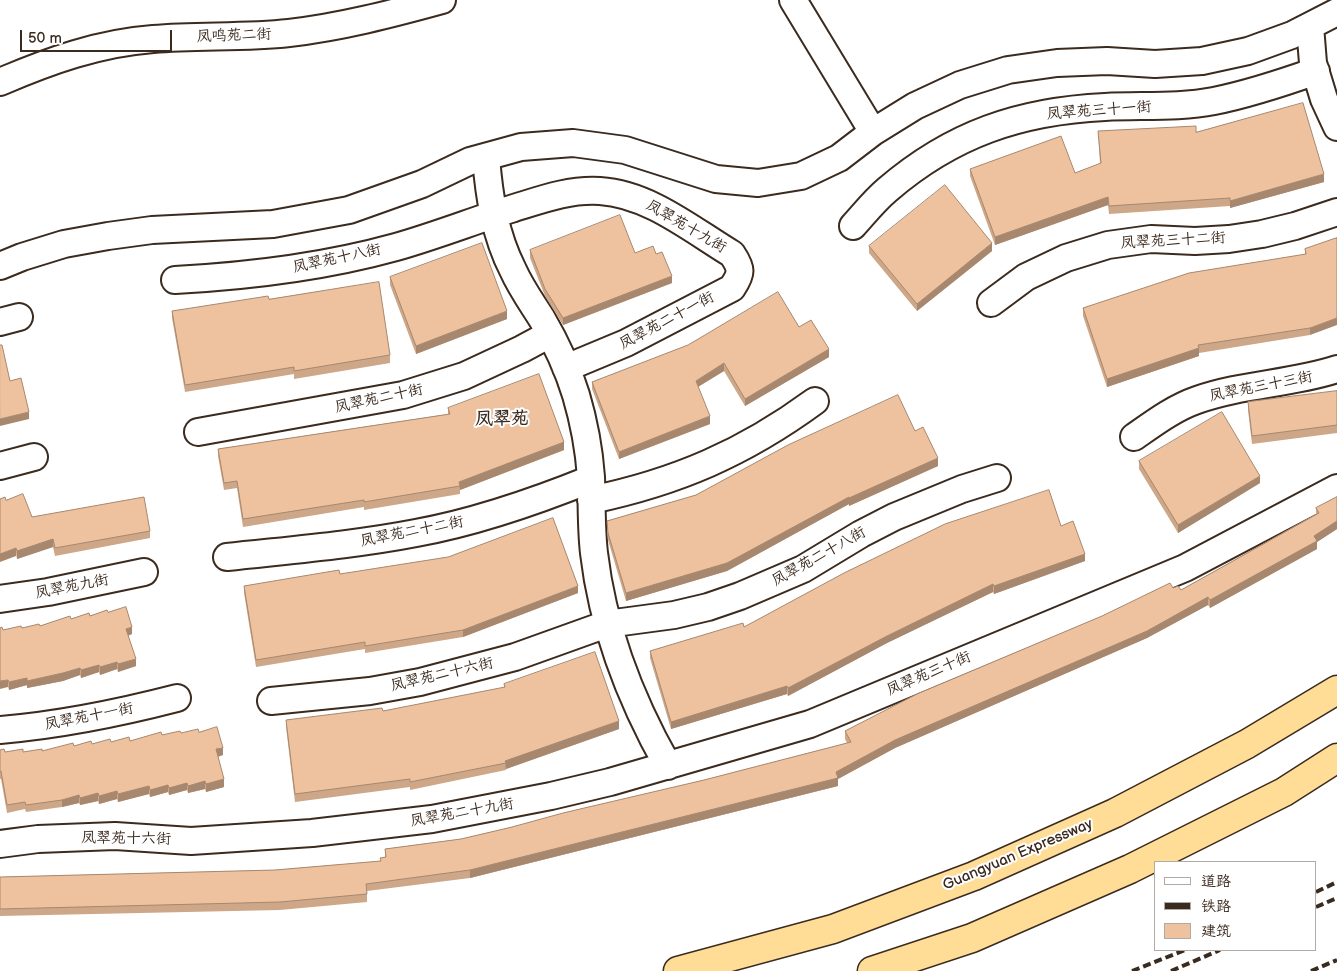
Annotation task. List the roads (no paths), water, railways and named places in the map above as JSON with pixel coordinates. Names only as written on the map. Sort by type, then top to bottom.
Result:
[{"type":"highway","name":"Guangyuan Expressway","points":[[678,971],[832,929],[974,876],[1115,813],[1247,744],[1337,690]]},
{"type":"highway","points":[[872,971],[972,938],[1130,869],[1284,792],[1337,758]]},
{"type":"street","name":"凤鸣苑二街","points":[[0,82],[39,65],[94,48],[152,39],[289,33],[359,22],[442,0]]},
{"type":"street","points":[[793,0],[873,132]]},
{"type":"street","points":[[0,266],[64,244],[108,236],[152,230],[273,224],[350,210],[422,184],[470,161],[520,147],[573,144],[625,150],[716,179],[758,183],[801,176],[839,158],[873,132],[915,106],[960,84],[1008,70],[1058,62],[1107,61],[1155,64],[1202,60],[1248,51],[1292,35],[1337,12]]},
{"type":"street","points":[[1310,26],[1316,71],[1324,99],[1337,127]]},
{"type":"street","name":"凤翠苑三十一街","points":[[853,226],[886,191],[924,162],[966,138],[1011,120],[1058,110],[1106,107],[1160,107],[1213,101],[1265,89],[1316,71]]},
{"type":"street","points":[[486,157],[493,215],[501,243],[525,294],[550,334],[576,395],[588,451],[594,552],[607,624],[618,661],[632,697],[668,766]]},
{"type":"street","name":"凤翠苑十九街","points":[[493,215],[567,193],[601,191],[635,198],[732,254]]},
{"type":"street","name":"凤翠苑三十二街","points":[[991,303],[1034,273],[1066,258],[1108,245],[1151,239],[1195,241],[1237,238],[1295,226],[1337,212]]},
{"type":"street","name":"凤翠苑十八街","points":[[175,280],[254,274],[345,259],[403,244],[493,215]]},
{"type":"street","name":"凤翠苑二十一街","points":[[566,368],[626,343],[732,288],[739,277],[739,265],[732,254]]},
{"type":"street","name":"凤翠苑二十街","points":[[198,432],[403,396],[464,376],[550,334]]},
{"type":"street","name":"凤翠苑三十三街","points":[[1134,437],[1163,416],[1196,400],[1230,390],[1312,377],[1337,369]]},
{"type":"street","name":"凤翠苑二十二街","points":[[227,557],[378,540],[418,533],[503,512],[547,497],[591,490],[651,485],[709,464],[764,436],[815,401]]},
{"type":"street","points":[[0,466],[34,458]]},
{"type":"street","name":"凤翠苑二十八街","points":[[607,624],[674,615],[740,596],[803,569],[861,534],[894,517],[962,489],[997,478]]},
{"type":"street","name":"凤翠苑三十街","points":[[668,766],[810,724],[1185,568],[1337,488]]},
{"type":"street","name":"凤翠苑九街","points":[[0,599],[58,590],[144,572]]},
{"type":"street","name":"凤翠苑二十六街","points":[[270,701],[350,693],[420,682],[515,657],[607,624]]},
{"type":"street","name":"凤翠苑十一街","points":[[0,730],[76,721],[177,698]]},
{"type":"street","name":"凤翠苑二十九街","points":[[252,838],[312,834],[432,819],[551,796],[668,766]]},
{"type":"street","name":"凤翠苑十六街","points":[[0,844],[38,839],[114,836],[191,841],[252,838]]},
{"type":"railway","points":[[1317,892],[1337,882]]},
{"type":"railway","points":[[1317,907],[1337,898]]},
{"type":"railway","points":[[1132,971],[1182,951]]},
{"type":"railway","points":[[1171,971],[1218,951]]},
{"type":"railway","points":[[1311,971],[1337,960]]},
{"type":"district","name":"凤翠苑","points":[[502,419]]}]
